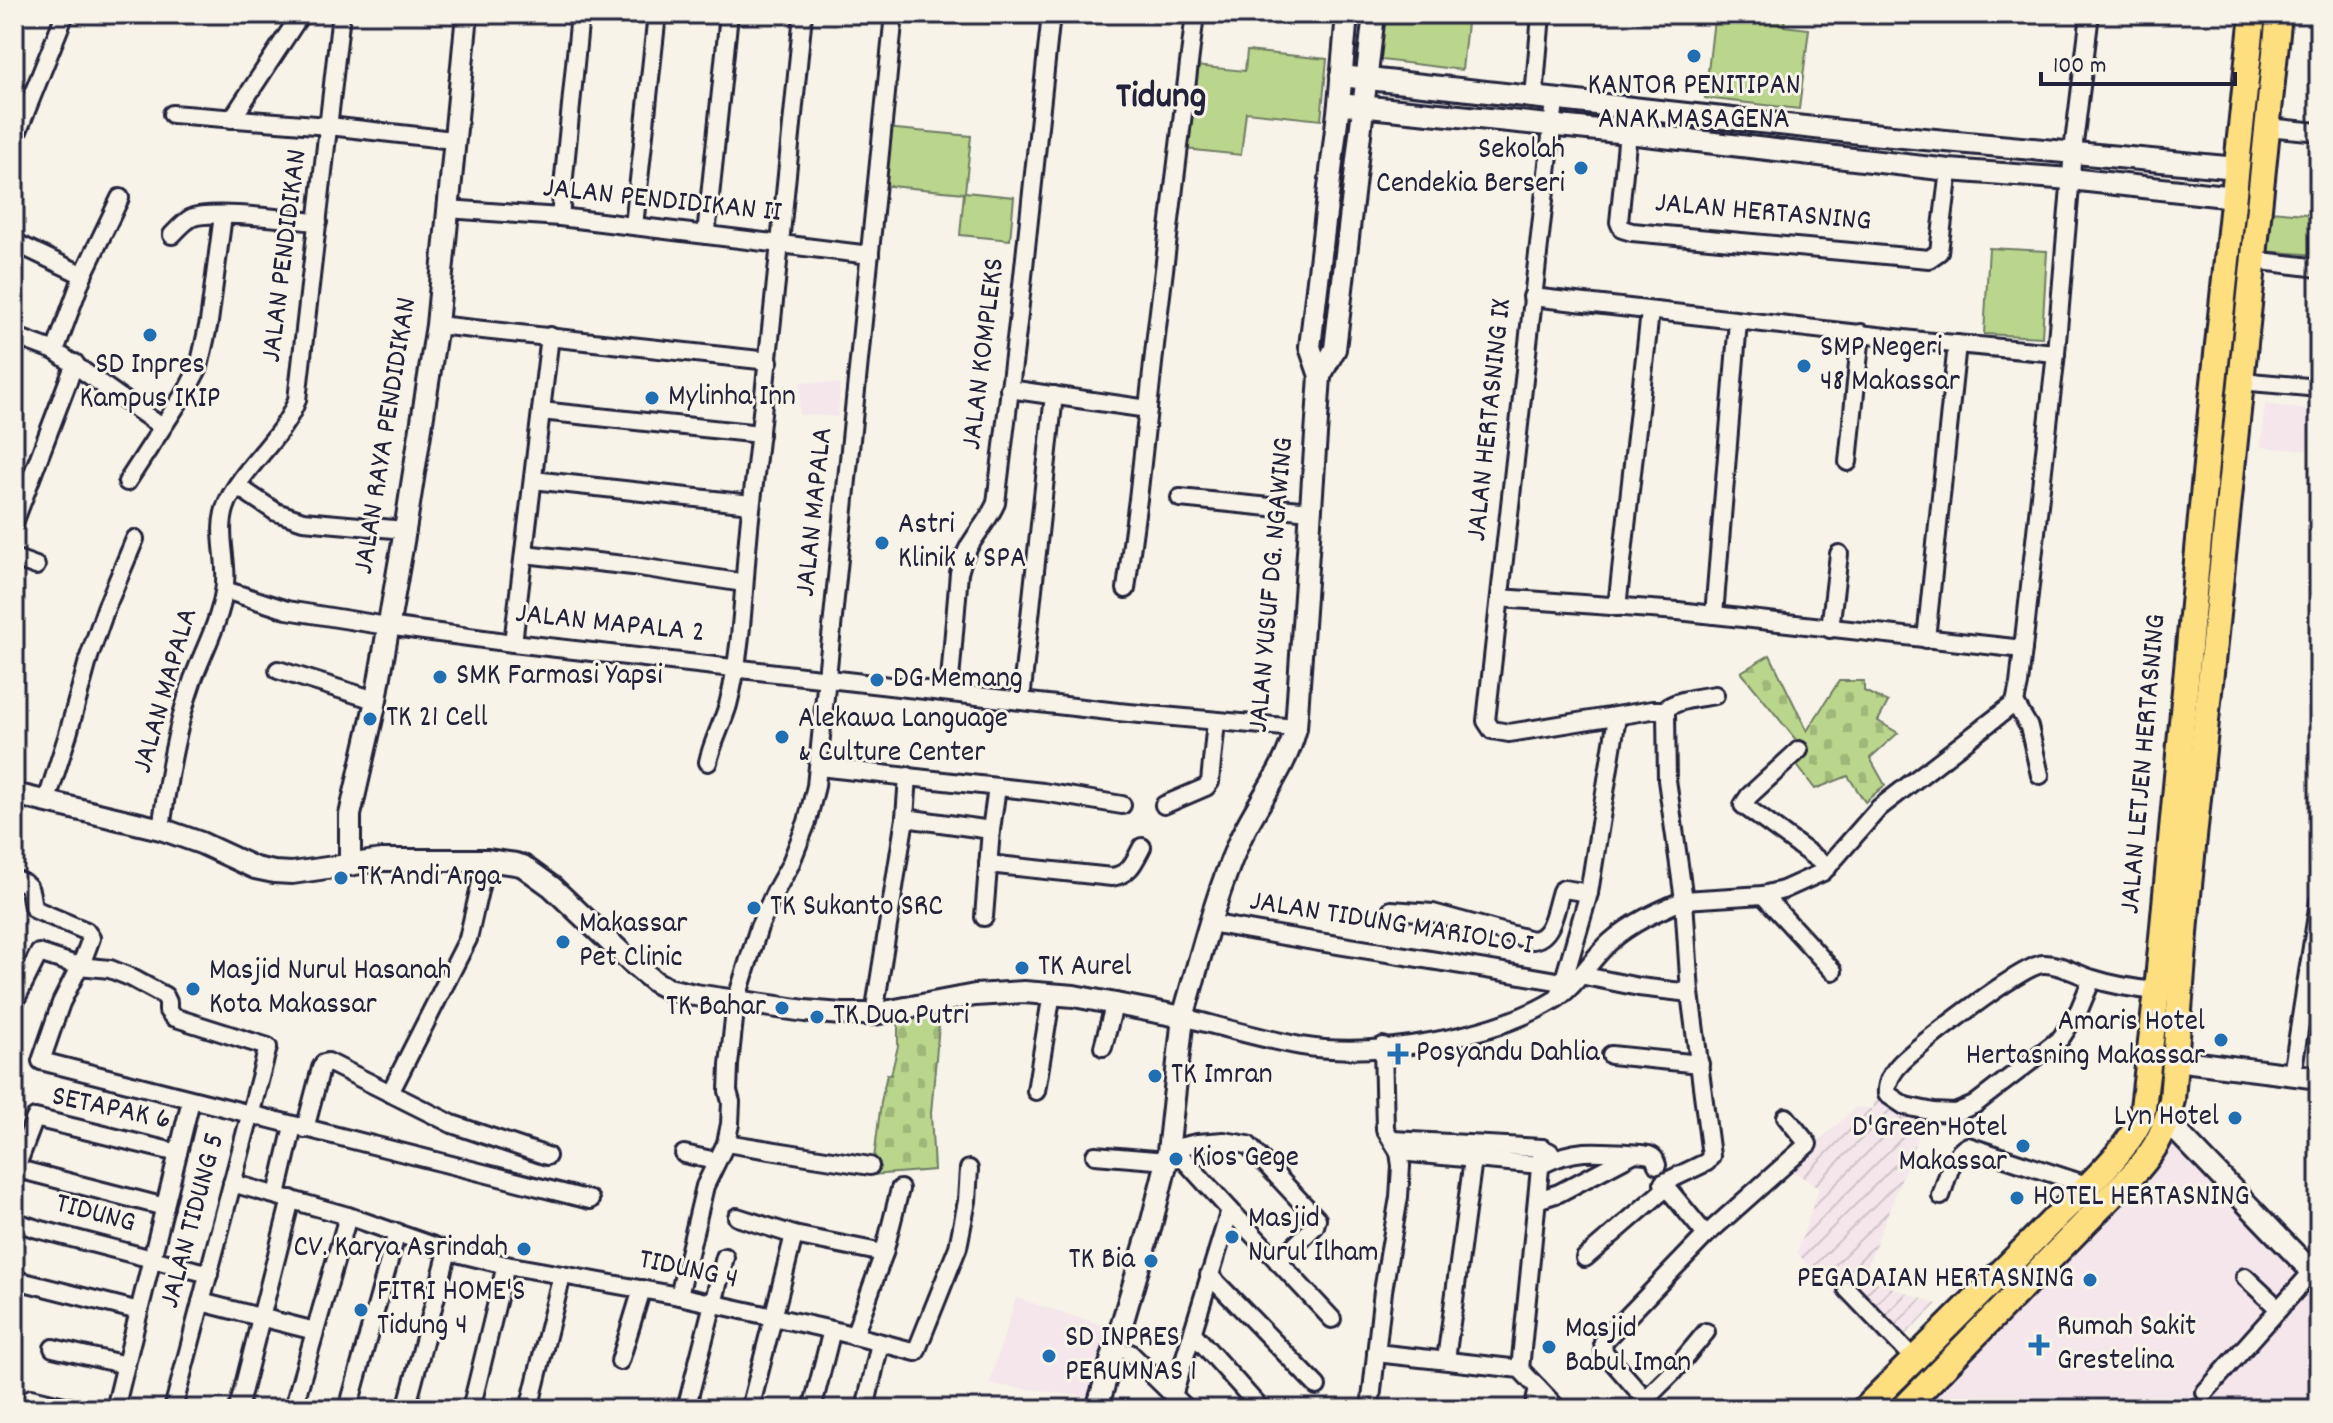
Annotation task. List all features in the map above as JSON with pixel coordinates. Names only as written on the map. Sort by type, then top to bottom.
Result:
[{"type":"main road","name":"JALAN LETJEN HERTASNING","points":[[1869,1407],[2087,1185],[2128,1141],[2142,1116],[2253,14]]},
{"type":"main road","name":"JALAN LETJEN HERTASNING","points":[[1903,1409],[2138,1169],[2154,1150],[2167,1121],[2172,1100],[2218,586],[2279,14]]},
{"type":"main road","points":[[2194,584],[2218,586]]},
{"type":"street","points":[[14,141],[65,14]]},
{"type":"street","points":[[232,119],[301,14]]},
{"type":"street","name":"JALAN PENDIDIKAN","points":[[225,590],[221,527],[228,501],[297,400],[341,14]]},
{"type":"street","name":"JALAN RAYA PENDIDIKAN","points":[[350,865],[350,815],[375,700],[437,325],[467,14]]},
{"type":"street","points":[[560,217],[580,14]]},
{"type":"street","points":[[634,226],[657,14]]},
{"type":"street","points":[[706,235],[729,14]]},
{"type":"street","points":[[708,762],[727,708],[736,667],[803,14]]},
{"type":"street","name":"JALAN MAPALA","points":[[726,1143],[731,1114],[728,1078],[736,1001],[759,927],[790,865],[807,822],[819,767],[894,14]]},
{"type":"street","name":"JALAN KOMPLEKS","points":[[949,692],[959,573],[969,544],[990,517],[996,503],[1051,14]]},
{"type":"street","points":[[1126,589],[1195,14]]},
{"type":"street","name":"JALAN YUSUF DG. NGAWING","points":[[1097,1409],[1170,1151],[1183,1017],[1210,923],[1238,842],[1278,775],[1291,749],[1296,728],[1320,376],[1310,347],[1330,189],[1347,14]]},
{"type":"street","name":"JALAN YUSUF DG. NGAWING","points":[[1320,376],[1335,349],[1374,14]]},
{"type":"street","points":[[1534,98],[1541,14]]},
{"type":"street","points":[[2040,775],[2029,727],[2015,703],[2056,353],[2070,179],[2090,14]]},
{"type":"street","points":[[1341,76],[1952,142],[2237,168]]},
{"type":"street","name":"JALAN HERTASNING IX","points":[[1555,101],[1486,721],[1492,730],[1509,733],[1617,717]]},
{"type":"street","points":[[1339,104],[1949,170],[2070,179],[2234,197]]},
{"type":"street","points":[[172,114],[329,126],[453,140]]},
{"type":"street","points":[[2267,127],[2319,132]]},
{"type":"street","name":"JALAN HERTASNING","points":[[1628,133],[1619,222],[1622,229],[1632,232],[1929,259],[1939,252],[1949,170]]},
{"type":"street","points":[[2149,188],[2152,159]]},
{"type":"street","points":[[1330,189],[1355,192]]},
{"type":"street","points":[[55,351],[83,275],[120,198]]},
{"type":"street","name":"JALAN PENDIDIKAN II","points":[[447,209],[560,217],[870,255]]},
{"type":"street","points":[[172,235],[192,218],[223,215],[318,222]]},
{"type":"street","points":[[127,482],[194,378],[205,346],[223,215]]},
{"type":"street","points":[[14,242],[83,275]]},
{"type":"street","points":[[2253,260],[2319,268]]},
{"type":"street","points":[[1532,297],[2056,353]]},
{"type":"street","points":[[1617,607],[1650,312]]},
{"type":"street","points":[[1714,615],[1738,321]]},
{"type":"street","points":[[437,325],[769,361]]},
{"type":"street","points":[[1848,462],[1861,333]]},
{"type":"street","points":[[14,336],[55,351],[75,363],[162,427]]},
{"type":"street","points":[[513,643],[550,336]]},
{"type":"street","points":[[1926,639],[1957,344]]},
{"type":"street","points":[[14,523],[75,363]]},
{"type":"street","points":[[2239,381],[2319,388]]},
{"type":"street","points":[[1009,389],[1148,409]]},
{"type":"street","points":[[1021,700],[1054,395]]},
{"type":"street","points":[[541,411],[760,434]]},
{"type":"street","points":[[533,480],[751,504]]},
{"type":"street","points":[[237,486],[276,512],[303,521],[405,530]]},
{"type":"street","points":[[1180,498],[1310,511]]},
{"type":"street","points":[[46,803],[89,657],[135,539]]},
{"type":"street","points":[[524,554],[744,583]]},
{"type":"street","points":[[1830,629],[1839,554]]},
{"type":"street","points":[[14,558],[36,566]]},
{"type":"street","name":"JALAN MAPALA","points":[[161,829],[180,724],[225,590],[287,610],[387,626]]},
{"type":"street","points":[[1500,598],[1714,615],[2023,649]]},
{"type":"street","name":"JALAN MAPALA 2","points":[[387,626],[827,679],[1296,728]]},
{"type":"street","points":[[278,670],[375,700]]},
{"type":"street","points":[[1561,990],[1589,893],[1617,717],[1664,710],[1683,701],[1715,695]]},
{"type":"street","points":[[14,794],[161,829],[264,870],[292,873],[382,860],[486,860],[516,864],[536,875],[655,982],[668,989],[695,995],[817,1012],[874,1014],[996,992],[1052,993],[1115,1002],[1305,1046],[1359,1048],[1436,1042],[1525,1014],[1580,975],[1604,947],[1623,931],[1684,900],[1763,895],[1823,872],[1879,808],[2015,703]]},
{"type":"street","points":[[1585,1258],[1664,1186],[1710,1159],[1690,993],[1684,900],[1667,780],[1667,718],[1664,710]]},
{"type":"street","points":[[1164,805],[1206,787],[1210,782],[1216,721]]},
{"type":"street","points":[[1799,750],[1743,805],[1828,867]]},
{"type":"street","points":[[819,767],[1122,805]]},
{"type":"street","points":[[874,1014],[905,818],[908,776]]},
{"type":"street","points":[[984,917],[997,787]]},
{"type":"street","points":[[905,818],[991,830]]},
{"type":"street","points":[[988,864],[1112,877],[1129,870],[1142,847]]},
{"type":"street","points":[[390,1093],[468,939],[486,860]]},
{"type":"street","points":[[14,879],[28,885],[36,910],[90,934],[91,942],[61,1003],[41,1061],[590,1200]]},
{"type":"street","points":[[1391,910],[1433,913],[1532,940],[1548,934],[1561,891],[1589,893]]},
{"type":"street","points":[[1763,895],[1833,971]]},
{"type":"street","points":[[2292,1075],[2319,902]]},
{"type":"street","name":"JALAN TIDUNG MARIOLO I","points":[[1210,923],[1424,958],[1561,990]]},
{"type":"street","points":[[14,1003],[39,953],[79,966]]},
{"type":"street","points":[[2092,979],[2079,1010],[2061,1038],[1974,1105],[1955,1113],[1934,1112],[1905,1106],[1887,1094],[1886,1087],[1901,1063],[2025,970],[2042,963],[2092,979],[2157,991]]},
{"type":"street","name":"JALAN TIDUNG 5","points":[[79,966],[110,969],[130,977],[165,996],[168,1011],[173,1017],[268,1047],[173,1409]]},
{"type":"street","points":[[1580,975],[1690,993]]},
{"type":"street","points":[[1036,1091],[1052,993]]},
{"type":"street","points":[[1103,1047],[1115,1002]]},
{"type":"street","points":[[1370,1409],[1401,1166],[1396,1146],[1385,1129],[1383,1046]]},
{"type":"street","points":[[1611,1055],[1700,1064]]},
{"type":"street","points":[[2175,1060],[2319,1078]]},
{"type":"street","points":[[238,1409],[299,1127],[324,1063],[332,1063],[452,1124],[547,1156]]},
{"type":"street","points":[[115,1409],[191,1100]]},
{"type":"street","points":[[1706,1332],[1645,1406],[1604,1352],[1603,1342],[1706,1235],[1808,1144],[1786,1117]]},
{"type":"street","name":"SETAPAK 6","points":[[15,1170],[35,1118],[178,1153]]},
{"type":"street","points":[[2167,1121],[2316,1276],[2279,1309],[2205,1392]]},
{"type":"street","points":[[1095,1155],[1170,1151],[1197,1143],[1224,1141],[1248,1145],[1317,1219],[1317,1223],[1278,1262]]},
{"type":"street","points":[[679,1296],[702,1196],[726,1143],[870,1166]]},
{"type":"street","points":[[1396,1146],[1559,1157],[1585,1152],[1649,1155],[1657,1165]]},
{"type":"street","points":[[1396,1146],[1473,1159],[1542,1156]]},
{"type":"street","points":[[1941,1196],[1956,1156],[1968,1146],[2087,1185]]},
{"type":"street","points":[[1170,1151],[1332,1319]]},
{"type":"street","points":[[684,1154],[716,1161]]},
{"type":"street","points":[[1537,1200],[1559,1193],[1633,1154]]},
{"type":"street","points":[[1520,1369],[1542,1156]]},
{"type":"street","points":[[1446,1360],[1473,1159]]},
{"type":"street","name":"TIDUNG 4","points":[[232,1183],[348,1216],[448,1251],[506,1265],[679,1296],[916,1352],[958,1247],[967,1201],[969,1169]]},
{"type":"street","points":[[15,1170],[165,1207]]},
{"type":"street","points":[[1664,1186],[1706,1235]]},
{"type":"street","points":[[854,1336],[884,1253],[900,1189]]},
{"type":"street","points":[[1173,1396],[1230,1210]]},
{"type":"street","points":[[293,1409],[348,1216]]},
{"type":"street","points":[[737,1217],[794,1235],[884,1253]]},
{"type":"street","name":"TIDUNG","points":[[14,1221],[209,1274]]},
{"type":"street","points":[[348,1409],[397,1232]]},
{"type":"street","points":[[750,1409],[794,1235]]},
{"type":"street","points":[[406,1409],[448,1251]]},
{"type":"street","points":[[686,1409],[725,1257]]},
{"type":"street","points":[[471,1409],[506,1265]]},
{"type":"street","points":[[531,1409],[562,1275]]},
{"type":"street","points":[[1209,1275],[1317,1386]]},
{"type":"street","points":[[2245,1277],[2279,1309]]},
{"type":"street","points":[[16,1280],[139,1311]]},
{"type":"street","points":[[620,1361],[642,1289]]},
{"type":"street","points":[[1847,1289],[1915,1360]]},
{"type":"street","points":[[201,1302],[315,1331]]},
{"type":"street","points":[[812,1409],[832,1330]]},
{"type":"street","points":[[1193,1333],[1261,1409]]},
{"type":"street","points":[[865,1409],[880,1343]]},
{"type":"street","points":[[53,1348],[126,1365]]},
{"type":"street","points":[[1130,1353],[1187,1409]]},
{"type":"street","points":[[1376,1353],[1520,1369],[1558,1409]]},
{"type":"street","points":[[1533,1409],[1538,1388]]},
{"type":"street","points":[[31,1398],[77,1409]]},
{"type":"shaded area","points":[[801,382],[840,384],[838,417],[799,414]]},
{"type":"shaded area","points":[[2265,404],[2313,411],[2309,451],[2261,447]]},
{"type":"shaded area","points":[[1875,1100],[1928,1110],[1863,1277],[1937,1304],[1889,1351],[1797,1253],[1819,1188],[1790,1169],[1856,1107],[1873,1109]]},
{"type":"shaded area","points":[[2173,1145],[2319,1294],[2319,1409],[1918,1409],[2036,1290],[2032,1286]]},
{"type":"shaded area","name":"SD INPRES PERUMNAS 1","points":[[1016,1298],[1108,1327],[1088,1397],[989,1384]]},
{"type":"green space","points":[[1379,14],[1468,14],[1462,70],[1373,59]]},
{"type":"green space","points":[[1675,14],[1785,14],[1784,26],[1809,29],[1799,109],[1705,98],[1714,19]]},
{"type":"green space","points":[[1247,51],[1327,59],[1321,120],[1246,112],[1241,155],[1176,148],[1185,65],[1245,71]]},
{"type":"green space","points":[[885,128],[971,136],[965,192],[1014,197],[1010,240],[960,235],[964,193],[880,185]]},
{"type":"green space","points":[[2269,211],[2319,215],[2319,255],[2263,251]]},
{"type":"green space","points":[[1989,248],[2047,251],[2042,337],[1984,334]]},
{"type":"green space","points":[[1770,655],[1807,731],[1839,681],[1864,681],[1864,691],[1888,702],[1878,721],[1898,733],[1870,758],[1885,785],[1865,802],[1848,776],[1815,789],[1793,760],[1801,746],[1741,672]]},
{"type":"green space","points":[[940,1014],[931,1113],[934,1170],[872,1175],[881,1102],[898,1046],[898,1023]]},
{"type":"place","name":"KANTOR PENITIPAN ANAK MASAGENA","points":[[1694,56]]},
{"type":"place","name":"Sekolah Cendekia Berseri","points":[[1581,168]]},
{"type":"place","name":"SD Inpres Kampus IKIP","points":[[150,335]]},
{"type":"place","name":"SMP Negeri 48 Makassar","points":[[1804,366]]},
{"type":"place","name":"Mylinha Inn","points":[[652,398]]},
{"type":"place","name":"Astri Klinik & SPA","points":[[882,543]]},
{"type":"place","name":"SMK Farmasi Yapsi","points":[[440,677]]},
{"type":"place","name":"DG Memang","points":[[877,680]]},
{"type":"place","name":"TK 21 Cell","points":[[370,719]]},
{"type":"place","name":"Alekawa Language & Culture Center","points":[[782,737]]},
{"type":"place","name":"TK Andi Arga","points":[[341,878]]},
{"type":"place","name":"TK Sukanto SRC","points":[[754,908]]},
{"type":"place","name":"Makassar Pet Clinic","points":[[563,942]]},
{"type":"place","name":"TK Aurel","points":[[1022,968]]},
{"type":"place","name":"Masjid Nurul Hasanah Kota Makassar","points":[[193,989]]},
{"type":"place","name":"TK Bahar","points":[[782,1008]]},
{"type":"place","name":"TK Dua Putri","points":[[817,1017]]},
{"type":"place","name":"Amaris Hotel Hertasning Makassar","points":[[2221,1040]]},
{"type":"place","name":"Posyandu Dahlia","points":[[1398,1054]]},
{"type":"place","name":"TK Imran","points":[[1155,1076]]},
{"type":"place","name":"Lyn Hotel","points":[[2235,1118]]},
{"type":"place","name":"D'Green Hotel Makassar","points":[[2023,1146]]},
{"type":"place","name":"Kios Gege","points":[[1176,1159]]},
{"type":"place","name":"HOTEL HERTASNING","points":[[2017,1198]]},
{"type":"place","name":"Masjid Nurul Ilham","points":[[1232,1237]]},
{"type":"place","name":"CV. Karya Asrindah","points":[[524,1249]]},
{"type":"place","name":"TK Bia","points":[[1151,1261]]},
{"type":"place","name":"PEGADAIAN HERTASNING","points":[[2090,1280]]},
{"type":"place","name":"FITRI HOME'S Tidung 4","points":[[361,1310]]},
{"type":"place","name":"Rumah Sakit Grestelina","points":[[2039,1345]]},
{"type":"place","name":"Masjid Babul Iman","points":[[1549,1347]]},
{"type":"place","name":"SD INPRES PERUMNAS 1","points":[[1049,1356]]},
{"type":"district","name":"Tidung","points":[[1161,98]]}]
